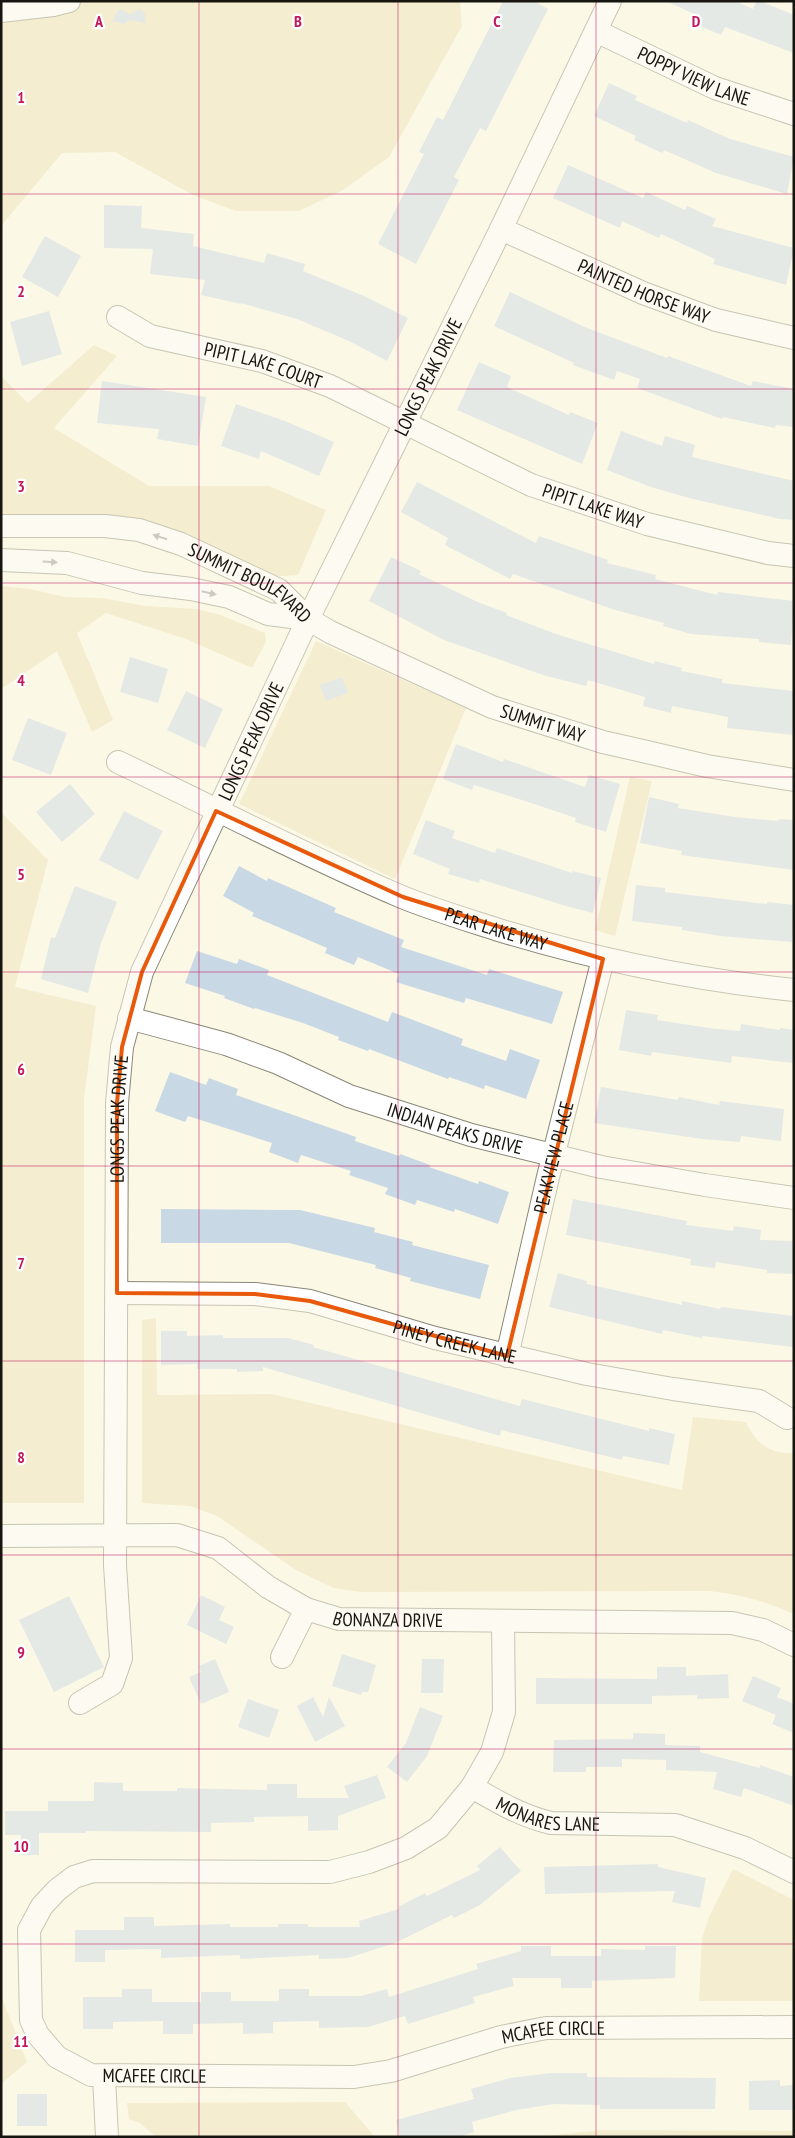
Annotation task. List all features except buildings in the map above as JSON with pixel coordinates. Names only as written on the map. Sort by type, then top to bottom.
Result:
[{"type":"street","points":[[1,11],[69,1]]},
{"type":"street","name":"LONGS PEAK DRIVE","points":[[80,1703],[112,1684],[121,1658],[115,1565],[117,1103],[122,1047],[142,972],[216,811],[308,619],[501,229],[610,1]]},
{"type":"street","name":"POPPY VIEW LANE","points":[[596,31],[715,88],[794,114]]},
{"type":"street","name":"PAINTED HORSE WAY","points":[[501,229],[643,293],[716,320],[794,338]]},
{"type":"street","name":"PIPIT LAKE COURT","points":[[118,317],[150,336],[262,361],[330,386],[405,421]]},
{"type":"street","name":"PIPIT LAKE WAY","points":[[405,421],[540,488],[647,524],[768,553],[794,556]]},
{"type":"street","name":"SUMMIT BOULEVARD","points":[[1,526],[105,526],[139,530],[181,544],[279,590],[308,619]]},
{"type":"street","name":"SUMMIT BOULEVARD","points":[[1,560],[67,563],[142,583],[191,589],[229,597],[268,614],[308,619]]},
{"type":"street","name":"SUMMIT WAY","points":[[308,619],[380,656],[492,707],[603,742],[707,766],[794,780]]},
{"type":"street","name":"PEAR LAKE WAY","points":[[118,762],[216,811],[403,897],[463,918],[603,959],[678,975],[794,990]]},
{"type":"street","name":"PEAKVIEW PLACE","points":[[507,1356],[553,1155],[603,959]]},
{"type":"street","name":"INDIAN PEAKS DRIVE","points":[[129,1018],[226,1044],[278,1063],[349,1096],[471,1135],[601,1166],[705,1185],[794,1198]]},
{"type":"street","name":"PINEY CREEK LANE","points":[[117,1293],[255,1294],[310,1301],[434,1338],[507,1356],[654,1386],[760,1401],[787,1418]]},
{"type":"street","name":"BONANZA DRIVE","points":[[1,1536],[177,1535],[218,1548],[268,1587],[306,1609],[339,1619],[732,1623],[763,1630],[794,1645]]},
{"type":"street","points":[[282,1657],[306,1609]]},
{"type":"street","name":"MONARES LANE","points":[[503,1621],[504,1712],[492,1752],[472,1787],[512,1810],[550,1823],[675,1825],[746,1848],[794,1872]]},
{"type":"street","name":"MCAFEE CIRCLE","points":[[472,1787],[438,1828],[406,1848],[362,1864],[330,1872],[93,1872],[74,1877],[57,1890],[42,1906],[29,1930],[32,2020],[38,2035],[57,2057],[91,2075],[354,2076],[391,2071],[501,2037],[546,2028],[794,2027]]},
{"type":"street","points":[[104,2076],[107,2137]]},
{"type":"highlighted area","points":[[216,811],[403,897],[603,959],[507,1356],[310,1301],[255,1294],[117,1293],[117,1103],[122,1047],[142,972]]},
{"type":"shaded area","points":[[1,1],[460,1],[462,26],[389,157],[343,190],[299,211],[236,211],[193,195],[115,152],[62,153],[1,226]]},
{"type":"shaded area","points":[[94,345],[117,356],[54,428],[149,486],[269,486],[326,510],[298,575],[270,577],[153,524],[1,520],[1,376],[28,403]]},
{"type":"shaded area","points":[[1,586],[30,589],[65,597],[103,598],[145,606],[196,609],[218,614],[265,633],[266,642],[252,668],[186,639],[106,613],[77,633],[113,720],[92,732],[57,651],[1,689]]},
{"type":"shaded area","points":[[316,641],[466,708],[395,879],[239,804]]},
{"type":"shaded area","points":[[630,777],[652,781],[615,936],[595,930]]},
{"type":"shaded area","points":[[1,812],[48,860],[15,987],[96,1006],[84,1099],[84,1503],[1,1503]]},
{"type":"shaded area","points":[[156,1318],[157,1395],[272,1394],[682,1490],[693,1417],[746,1422],[759,1442],[771,1450],[794,1453],[794,1614],[752,1599],[708,1591],[360,1592],[334,1588],[296,1570],[217,1516],[190,1506],[142,1503],[142,1320]]},
{"type":"shaded area","points":[[733,1869],[794,1900],[794,2001],[699,2001],[702,1938],[709,1917]]},
{"type":"shaded area","points":[[1,1890],[2,1998],[27,2062],[1,2084]]},
{"type":"shaded area","points":[[345,2102],[375,2137],[156,2137],[140,2123],[129,2119],[127,2103]]},
{"type":"shaded area","points":[[601,2130],[794,2131],[794,2137],[539,2137]]}]
